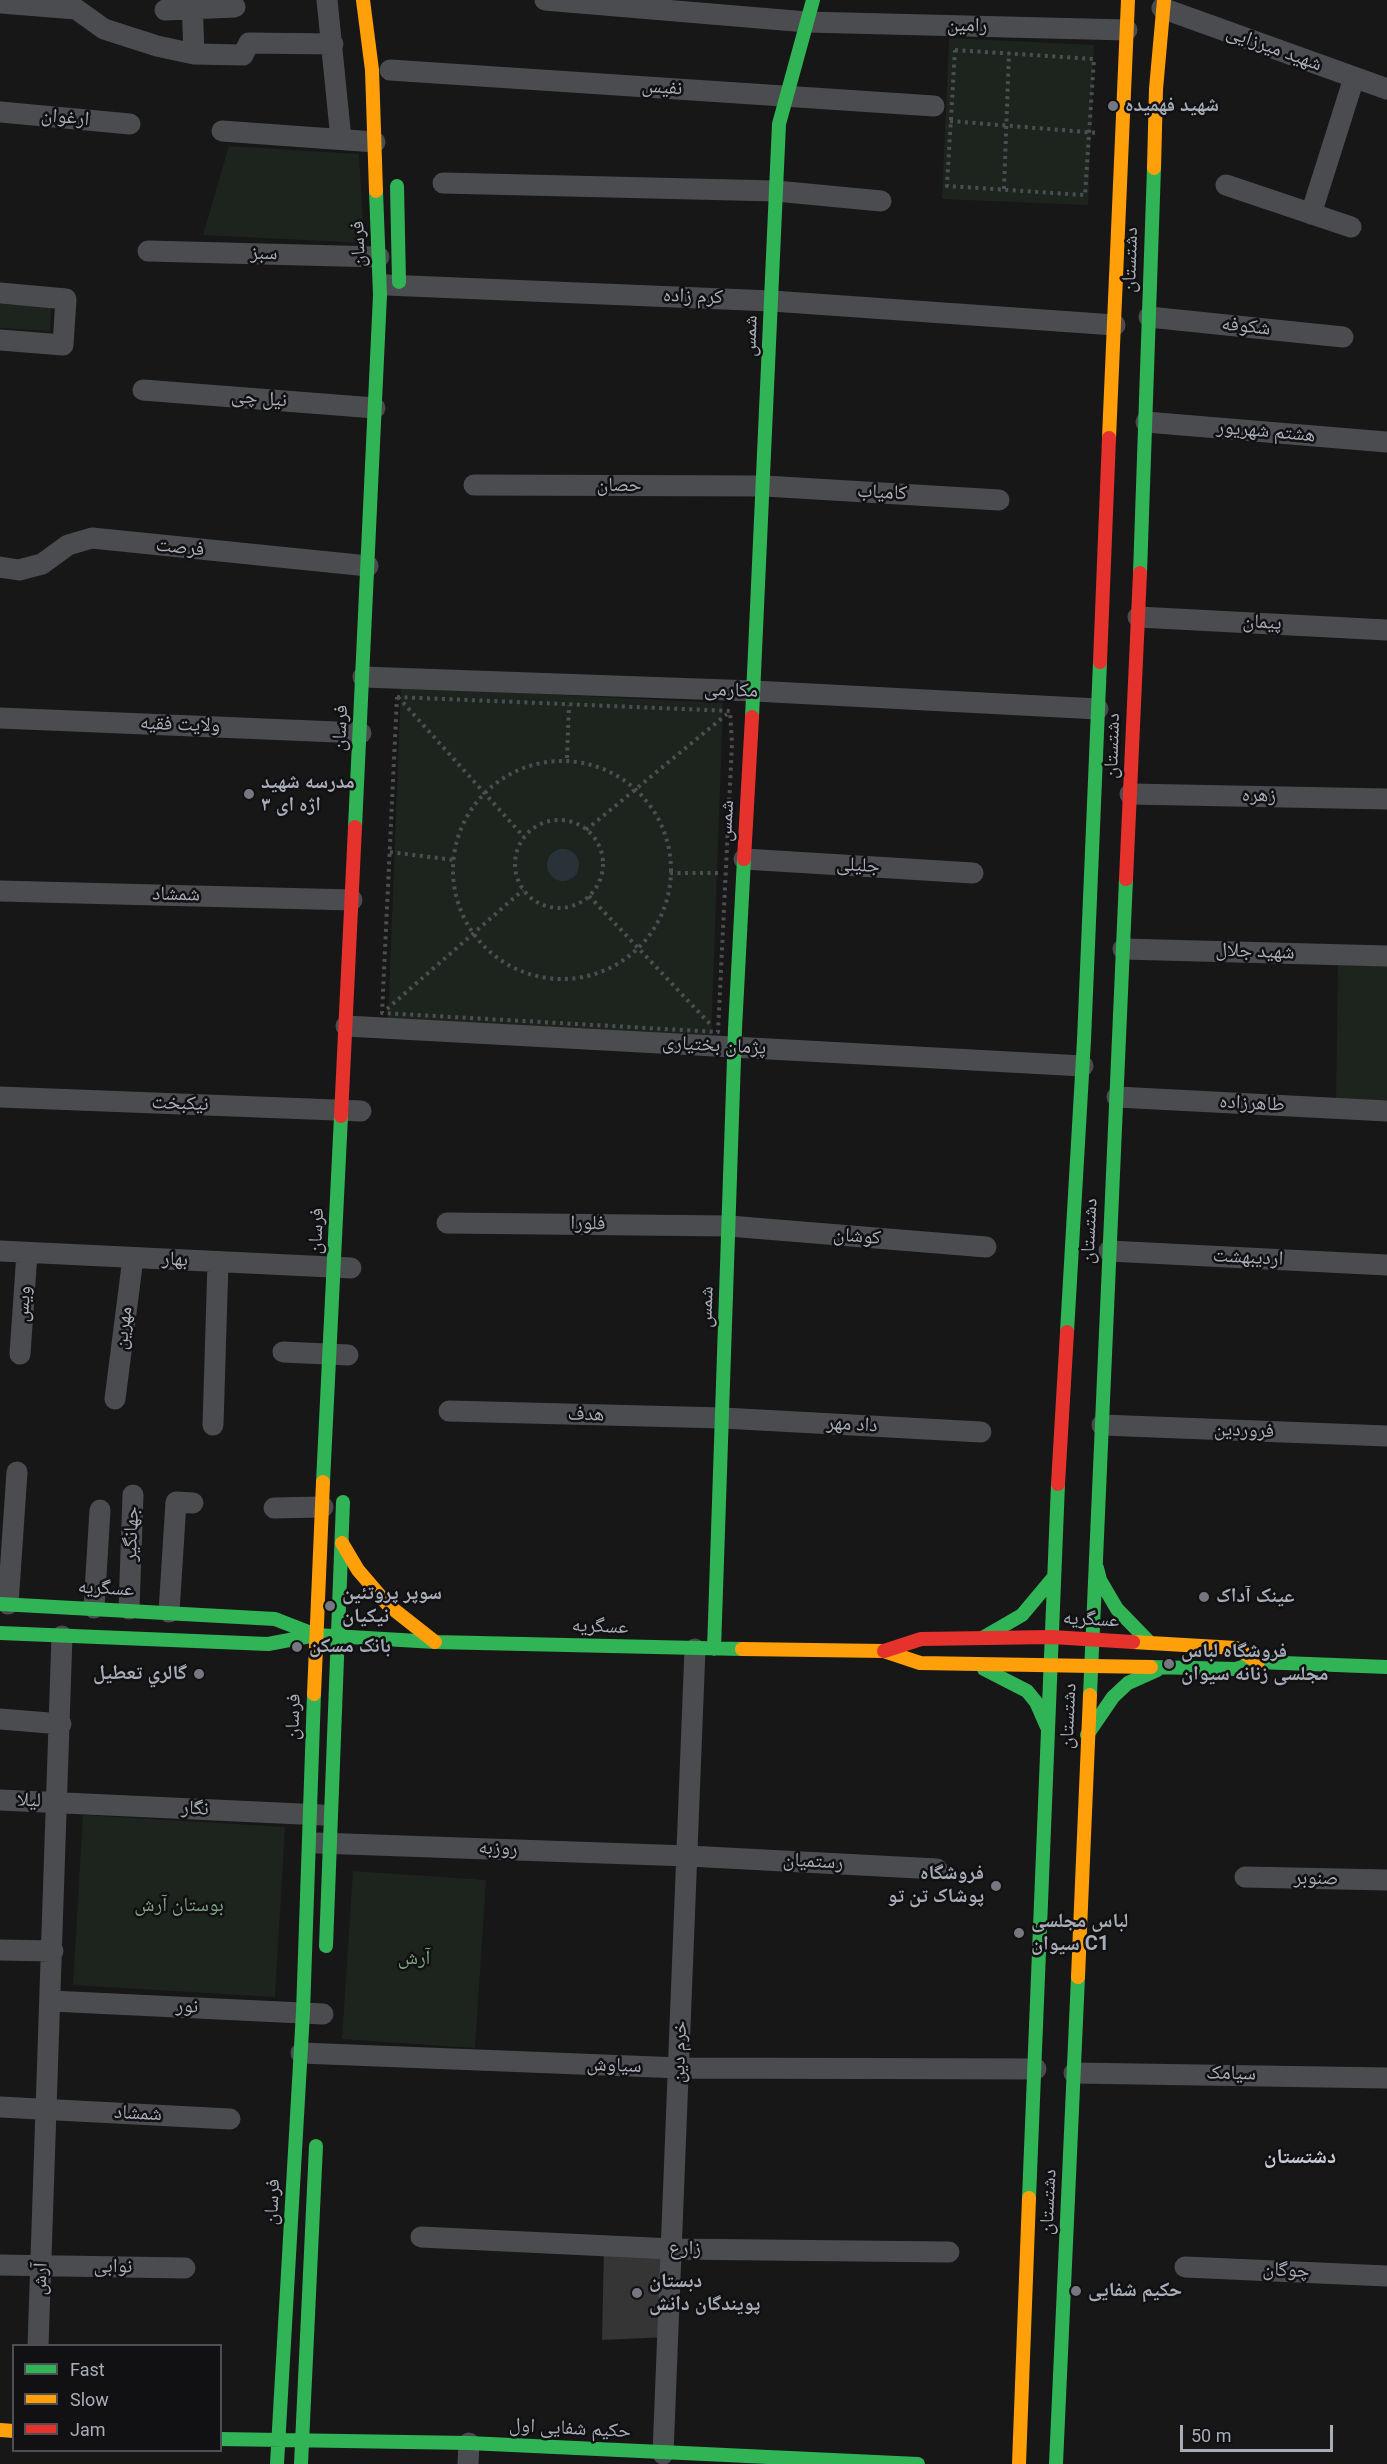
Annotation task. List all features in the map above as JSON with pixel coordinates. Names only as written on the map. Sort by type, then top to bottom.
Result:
[{"type":"street","points":[[327,0],[341,139]]},
{"type":"street","name":"فرسان","points":[[363,0],[372,69],[379,257],[392,289]]},
{"type":"street","name":"رامین","points":[[545,0],[807,22],[1127,30]]},
{"type":"street","name":"شمس","points":[[704,1649],[723,1418],[734,1047],[765,486],[779,124],[813,0]]},
{"type":"street","name":"دشتستان","points":[[1056,2464],[1138,617],[1121,589],[1114,325],[1128,0]]},
{"type":"street","points":[[0,3],[76,9],[104,29],[157,46],[194,54],[243,55],[249,43],[333,44]]},
{"type":"street","points":[[192,3],[194,54]]},
{"type":"street","points":[[165,10],[192,3],[235,7]]},
{"type":"street","name":"دشتستان","points":[[1019,2464],[1036,2069],[1053,1578],[1083,1066],[1098,709],[1121,589],[1146,423],[1156,89],[1163,4]]},
{"type":"street","name":"شهید میرزایی","points":[[1163,4],[1387,89]]},
{"type":"street","name":"نفیس","points":[[390,70],[934,106]]},
{"type":"street","points":[[1311,214],[1354,78]]},
{"type":"street","name":"ارغوان","points":[[0,112],[130,124]]},
{"type":"street","points":[[222,131],[375,142]]},
{"type":"street","name":"فرسان","points":[[277,2464],[316,2054],[318,2013],[309,1843],[316,1635],[323,1507],[343,1355],[361,1027],[352,900],[361,733],[376,677],[368,566],[375,408],[400,238],[396,169]]},
{"type":"street","points":[[442,183],[776,191],[881,201]]},
{"type":"street","points":[[1226,185],[1351,227]]},
{"type":"street","name":"سبز","points":[[148,251],[379,257]]},
{"type":"street","name":"کرم زاده","points":[[392,289],[772,301],[1114,325]]},
{"type":"street","points":[[0,293],[66,299],[63,345],[0,340]]},
{"type":"street","name":"شکوفه","points":[[1149,317],[1343,337]]},
{"type":"street","name":"نیل چی","points":[[143,390],[375,408]]},
{"type":"street","name":"هشتم شهریور","points":[[1146,423],[1387,442]]},
{"type":"street","name":"حصان","points":[[474,485],[765,486]]},
{"type":"street","name":"کامیاب","points":[[765,486],[999,500]]},
{"type":"street","name":"فرصت","points":[[0,567],[20,570],[42,564],[68,545],[92,538],[368,566]]},
{"type":"street","name":"پیمان","points":[[1138,617],[1387,630]]},
{"type":"street","name":"مکارمی","points":[[376,677],[570,695],[754,691],[1098,709]]},
{"type":"street","name":"ولایت فقیه","points":[[0,718],[361,733]]},
{"type":"street","name":"زهره","points":[[1130,794],[1387,799]]},
{"type":"street","name":"جلیلی","points":[[744,866],[973,873]]},
{"type":"street","name":"شمشاد","points":[[0,891],[352,900]]},
{"type":"street","name":"شهید جلال","points":[[1123,949],[1387,956]]},
{"type":"street","name":"پژمان بختیاری","points":[[361,1027],[1083,1066]]},
{"type":"street","name":"نیکبخت","points":[[0,1097],[356,1111]]},
{"type":"street","name":"طاهرزاده","points":[[1117,1097],[1387,1111]]},
{"type":"street","name":"فلورا","points":[[447,1223],[729,1226]]},
{"type":"street","name":"کوشان","points":[[729,1226],[986,1247]]},
{"type":"street","name":"بهار","points":[[0,1251],[347,1270]]},
{"type":"street","name":"اردیبهشت","points":[[1109,1251],[1387,1265]]},
{"type":"street","name":"ویس","points":[[20,1354],[27,1253]]},
{"type":"street","name":"مهرین","points":[[115,1399],[133,1258]]},
{"type":"street","points":[[213,1425],[218,1262]]},
{"type":"street","points":[[284,1352],[343,1355]]},
{"type":"street","name":"هدف","points":[[449,1411],[723,1418]]},
{"type":"street","name":"داد مهر","points":[[723,1418],[981,1431]]},
{"type":"street","name":"فروردین","points":[[1102,1425],[1387,1436]]},
{"type":"street","points":[[4,1604],[18,1472]]},
{"type":"street","points":[[325,1957],[344,1485]]},
{"type":"street","name":"جهانگیر","points":[[129,1609],[133,1495]]},
{"type":"street","points":[[169,1612],[176,1502],[193,1503]]},
{"type":"street","points":[[274,1508],[323,1507]]},
{"type":"street","points":[[94,1608],[100,1510]]},
{"type":"street","points":[[342,1544],[358,1570],[388,1605],[435,1642]]},
{"type":"street","points":[[1096,1566],[1100,1580],[1117,1609],[1149,1643]]},
{"type":"street","points":[[982,1638],[1022,1615],[1053,1578]]},
{"type":"street","name":"عسگریه","points":[[4,1604],[129,1609],[275,1619],[316,1635]]},
{"type":"street","name":"عسگریه","points":[[0,1634],[268,1644],[316,1635],[435,1642],[884,1651],[920,1663],[1236,1669],[1258,1662],[1387,1667]]},
{"type":"street","name":"آرش","points":[[38,2344],[61,1724],[62,1636]]},
{"type":"street","name":"عسگریه","points":[[884,1651],[921,1639],[1052,1638],[1236,1648],[1258,1662]]},
{"type":"street","name":"خرم دین","points":[[663,2454],[688,1856],[704,1649]]},
{"type":"street","points":[[970,1664],[1006,1678],[1027,1690],[1036,1702],[1048,1728]]},
{"type":"street","points":[[1087,1735],[1113,1697],[1128,1683],[1163,1668]]},
{"type":"street","points":[[0,1719],[61,1724]]},
{"type":"street","name":"لیلا","points":[[0,1800],[58,1802]]},
{"type":"street","name":"نگار","points":[[58,1802],[332,1815]]},
{"type":"street","name":"روزبه","points":[[309,1843],[688,1856]]},
{"type":"street","name":"رستمیان","points":[[688,1856],[938,1869]]},
{"type":"street","name":"صنوبر","points":[[1245,1877],[1387,1880]]},
{"type":"street","points":[[0,1950],[53,1951]]},
{"type":"street","name":"نور","points":[[51,2001],[318,2013]]},
{"type":"street","name":"سیاوش","points":[[316,2054],[680,2068],[1036,2069]]},
{"type":"street","name":"سیامک","points":[[1074,2073],[1387,2078]]},
{"type":"street","name":"شمشاد","points":[[0,2107],[230,2120]]},
{"type":"street","name":"فرسان","points":[[301,2464],[317,2133]]},
{"type":"street","name":"زارع","points":[[421,2237],[672,2249],[949,2252]]},
{"type":"street","name":"نوابی","points":[[0,2265],[184,2268]]},
{"type":"street","name":"چوگان","points":[[1185,2267],[1387,2276]]},
{"type":"street","name":"حکیم شفایی اول","points":[[222,2439],[469,2443],[663,2454],[918,2464]]},
{"type":"street","points":[[468,2464],[469,2443]]},
{"type":"path","points":[[955,50],[1094,59],[1085,195],[947,186],[951,122],[955,50]]},
{"type":"path","points":[[1004,189],[1009,53]]},
{"type":"path","points":[[934,106],[951,122],[1006,124],[1122,136]]},
{"type":"path","points":[[376,677],[397,697],[524,837]]},
{"type":"path","points":[[586,830],[754,691]]},
{"type":"path","points":[[397,697],[570,695],[730,711]]},
{"type":"path","points":[[567,758],[570,695]]},
{"type":"path","points":[[382,1013],[397,697]]},
{"type":"path","points":[[718,1032],[732,744],[730,711]]},
{"type":"path","points":[[567,758],[597,766],[635,790],[655,813],[669,848],[670,873],[670,886],[659,922],[639,948],[607,970],[573,979],[539,977],[507,964],[480,942],[461,914],[452,880],[455,845],[468,813],[484,793],[522,768],[567,758]]},
{"type":"path","points":[[560,820],[586,830],[596,841],[602,855],[603,870],[598,884],[589,896],[577,904],[562,908],[548,906],[534,900],[523,890],[517,877],[515,863],[517,850],[524,837],[534,828],[546,822],[560,820]]},
{"type":"path","points":[[390,852],[454,860]]},
{"type":"path","points":[[670,873],[727,873],[744,866]]},
{"type":"path","points":[[361,1027],[382,1013],[523,890]]},
{"type":"path","points":[[589,896],[734,1047]]},
{"type":"path","points":[[382,1013],[718,1032]]},
{"type":"green space","points":[[949,38],[1094,45],[1088,205],[942,199]]},
{"type":"green space","points":[[229,146],[359,154],[364,243],[203,235]]},
{"type":"green space","points":[[0,304],[51,307],[50,331],[0,328]]},
{"type":"green space","points":[[401,687],[723,703],[711,1039],[388,1021]]},
{"type":"green space","points":[[1338,965],[1387,966],[1387,1101],[1336,1099]]},
{"type":"green space","name":"بوستان آرش","points":[[83,1815],[285,1827],[275,1997],[73,1985]]},
{"type":"green space","name":"آرش","points":[[353,1871],[486,1880],[475,2048],[342,2039]]},
{"type":"shaded area","points":[[563,849],[575,853],[579,865],[575,877],[563,881],[551,877],[547,865],[551,853]]},
{"type":"building","name":"دبستان پویندگان دانش","points":[[604,2246],[672,2249],[668,2337],[602,2340]]},
{"type":"traffic: fast","points":[[752,717],[779,124],[813,0]]},
{"type":"traffic: fast","points":[[1140,573],[1154,168]]},
{"type":"traffic: fast","points":[[397,186],[399,282]]},
{"type":"traffic: fast","points":[[355,827],[380,295],[376,191]]},
{"type":"traffic: fast","points":[[1067,1332],[1084,1040],[1100,662]]},
{"type":"traffic: fast","points":[[714,1649],[735,1029],[744,859]]},
{"type":"traffic: fast","points":[[1090,1695],[1126,879]]},
{"type":"traffic: fast","points":[[323,1482],[341,1116]]},
{"type":"traffic: fast","points":[[1029,2198],[1058,1484]]},
{"type":"traffic: fast","points":[[326,1946],[343,1502]]},
{"type":"traffic: fast","points":[[1097,1568],[1100,1580],[1117,1609],[1150,1643]]},
{"type":"traffic: fast","points":[[984,1637],[1022,1615],[1053,1578]]},
{"type":"traffic: fast","points":[[0,1604],[275,1619],[316,1635]]},
{"type":"traffic: fast","points":[[0,1633],[268,1644],[316,1635],[435,1642],[742,1649]]},
{"type":"traffic: fast","points":[[1151,1667],[1236,1669],[1258,1662],[1387,1667]]},
{"type":"traffic: fast","points":[[984,1669],[1027,1691],[1036,1702],[1047,1727]]},
{"type":"traffic: fast","points":[[1087,1735],[1113,1697],[1128,1683],[1157,1670]]},
{"type":"traffic: fast","points":[[277,2464],[303,2012],[314,1694]]},
{"type":"traffic: fast","points":[[1056,2464],[1078,1977]]},
{"type":"traffic: fast","points":[[301,2464],[316,2146]]},
{"type":"traffic: fast","points":[[222,2439],[469,2443],[918,2464]]},
{"type":"traffic: slow","points":[[363,0],[372,70],[376,191]]},
{"type":"traffic: slow","points":[[1109,438],[1128,0]]},
{"type":"traffic: slow","points":[[1154,168],[1156,89],[1164,0]]},
{"type":"traffic: slow","points":[[314,1694],[323,1482]]},
{"type":"traffic: slow","points":[[342,1543],[358,1570],[388,1605],[435,1642]]},
{"type":"traffic: slow","points":[[1133,1642],[1236,1648],[1258,1662]]},
{"type":"traffic: slow","points":[[742,1649],[884,1651],[920,1663],[1151,1667]]},
{"type":"traffic: slow","points":[[1078,1977],[1090,1695]]},
{"type":"traffic: slow","points":[[1019,2464],[1029,2198]]},
{"type":"traffic: slow","points":[[0,2430],[12,2431]]},
{"type":"traffic: jam","points":[[1100,662],[1109,438]]},
{"type":"traffic: jam","points":[[1126,879],[1140,573]]},
{"type":"traffic: jam","points":[[744,859],[752,717]]},
{"type":"traffic: jam","points":[[341,1116],[355,827]]},
{"type":"traffic: jam","points":[[1058,1484],[1067,1332]]},
{"type":"traffic: jam","points":[[884,1651],[921,1639],[1052,1637],[1133,1642]]},
{"type":"place","name":"شهید فهمیده","points":[[1113,106]]},
{"type":"place","name":"مدرسه شهید اژه ای ۳","points":[[249,794]]},
{"type":"place","name":"عینک آداک","points":[[1204,1597]]},
{"type":"place","name":"سوپر پروتئین نیکیان","points":[[330,1606]]},
{"type":"place","name":"بانک مسکن","points":[[297,1647]]},
{"type":"place","name":"فروشگاه لباس مجلسی زنانه سیوان","points":[[1169,1664]]},
{"type":"place","name":"گالري تعطيل","points":[[199,1674]]},
{"type":"place","name":"فروشگاه پوشاک تن تو","points":[[996,1886]]},
{"type":"place","name":"لباس مجلسی سیوان C1","points":[[1019,1933]]},
{"type":"place","name":"حکیم شفایی","points":[[1076,2291]]},
{"type":"place","name":"دبستان پویندگان دانش","points":[[637,2293]]},
{"type":"district","name":"دشتستان","points":[[1300,2158]]}]
